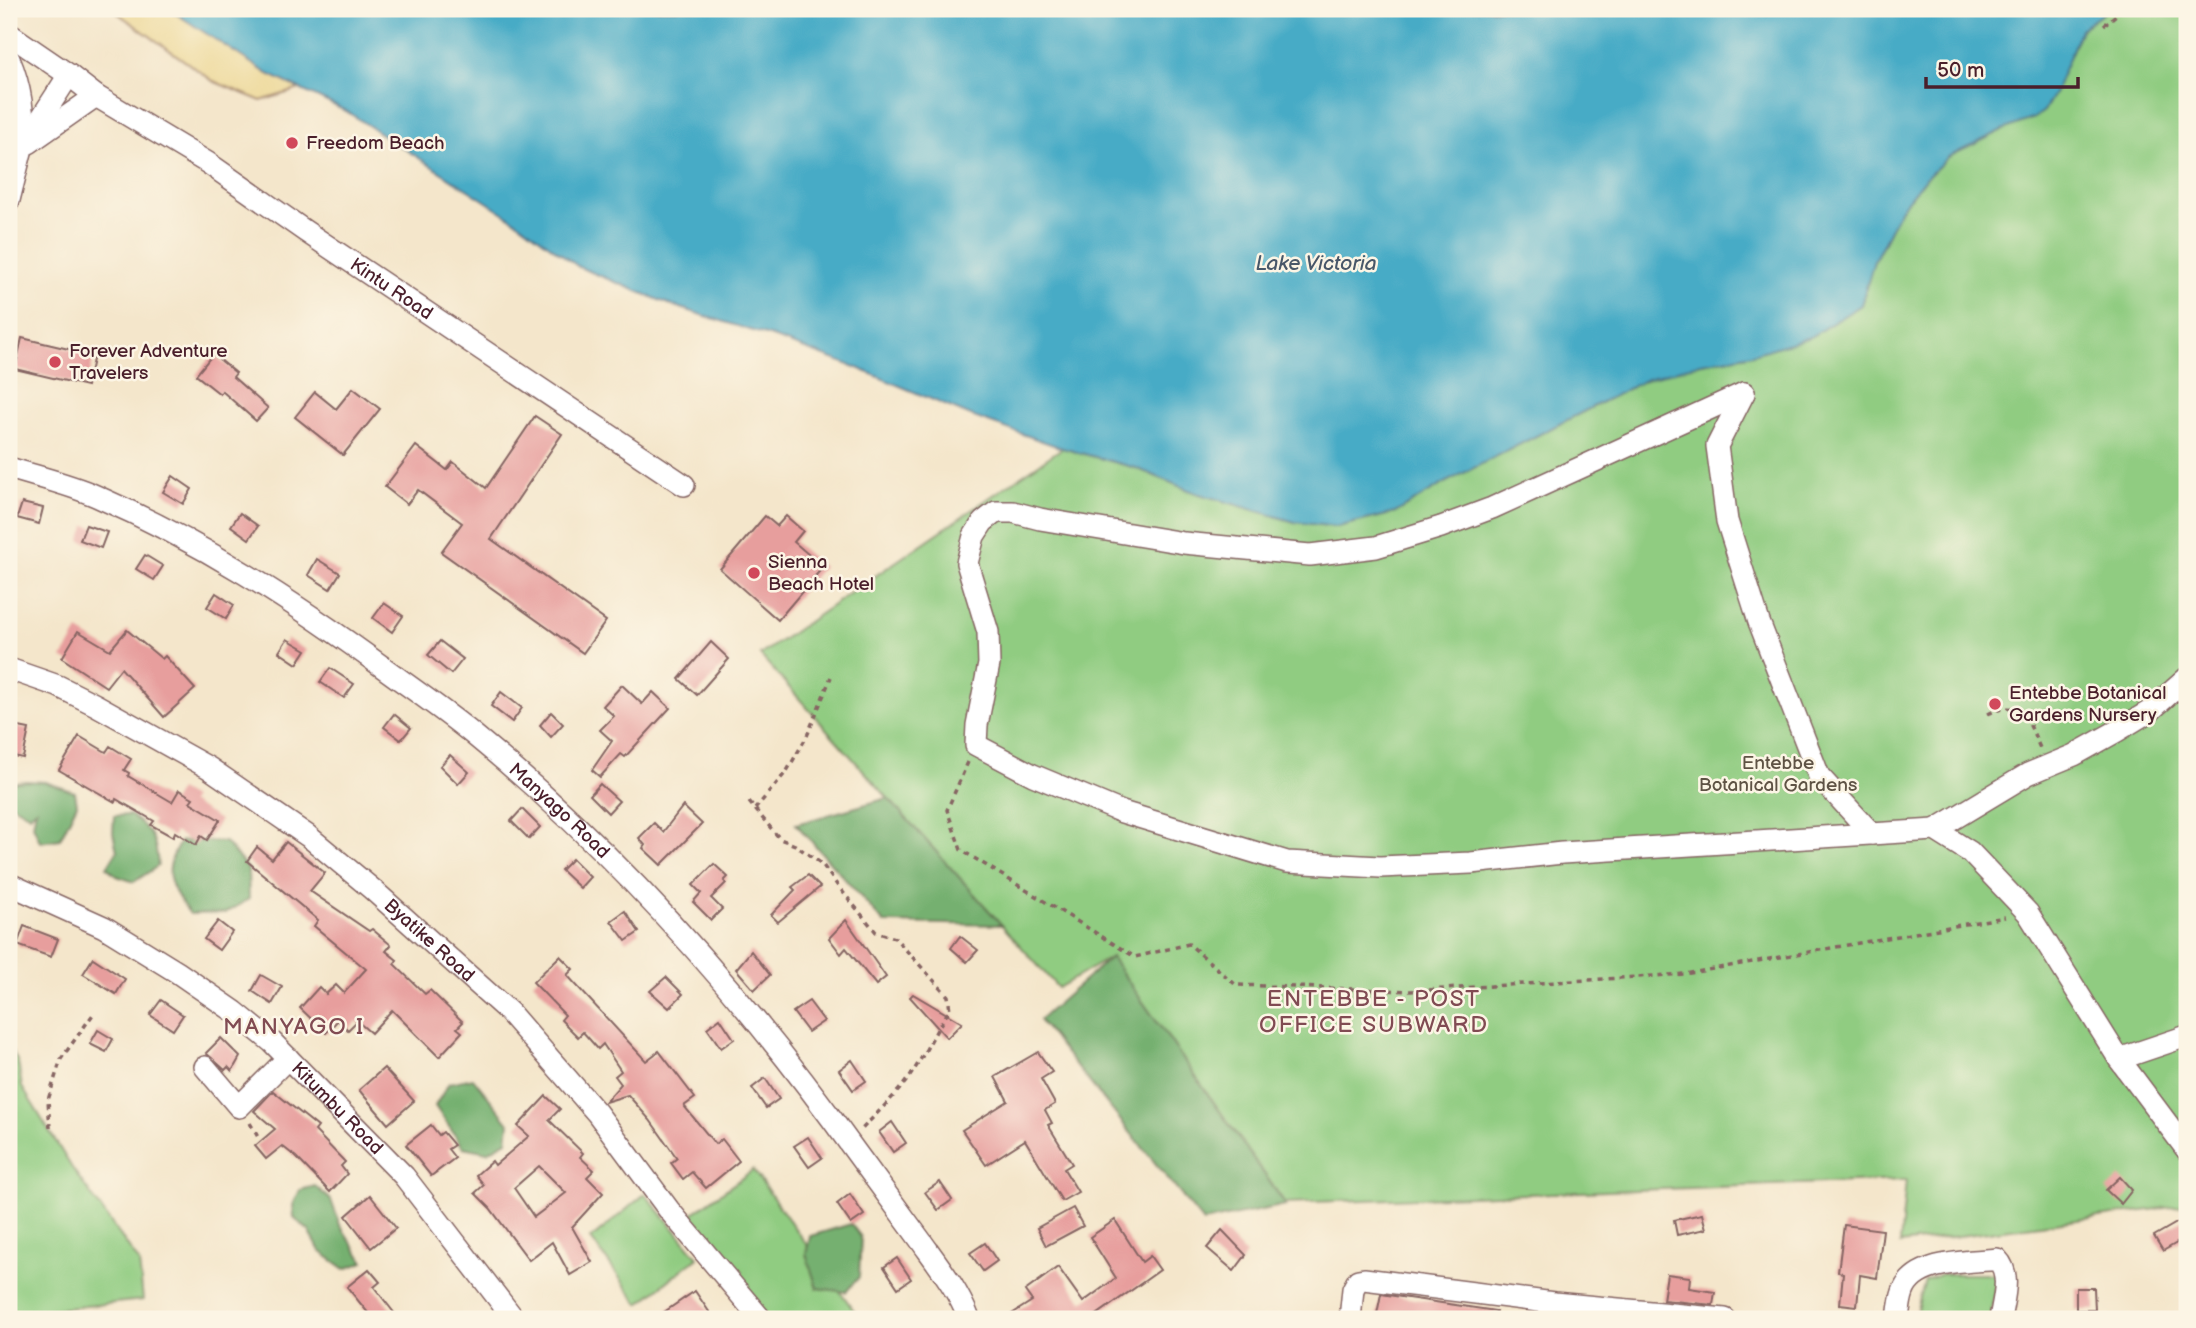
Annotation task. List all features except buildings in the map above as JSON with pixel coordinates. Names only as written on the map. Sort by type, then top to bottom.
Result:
[{"type":"street","name":"Kintu Road","points":[[9,34],[96,96],[208,163],[684,485]]},
{"type":"street","points":[[9,59],[21,98],[24,128],[22,148],[9,200]]},
{"type":"street","points":[[22,148],[69,75]]},
{"type":"street","points":[[22,148],[96,96]]},
{"type":"street","points":[[1872,834],[1819,776],[1759,622],[1727,521],[1717,446],[1744,393],[1492,508],[1376,547],[1310,555],[1184,543],[1013,512],[996,512],[974,536],[967,563],[988,632],[989,664],[977,725],[976,745],[1033,775],[1122,812],[1287,862],[1380,867],[1471,863],[1562,853],[1872,834],[1935,830],[2028,774],[2074,755],[2128,725],[2150,711],[2187,678]]},
{"type":"street","name":"Manyago Road","points":[[9,468],[93,495],[169,530],[246,572],[316,618],[473,734],[591,840],[658,906],[737,995],[812,1090],[951,1283],[970,1319]]},
{"type":"street","name":"Byatike Road","points":[[9,669],[58,686],[209,768],[308,836],[372,889],[509,1012],[597,1113],[669,1210],[761,1319]]},
{"type":"street","points":[[1935,830],[1970,852],[2028,913],[2119,1059],[2187,1150]]},
{"type":"street","name":"Kitumbu Road","points":[[9,884],[104,926],[235,1012],[288,1058],[404,1176],[514,1319]]},
{"type":"street","points":[[2119,1059],[2187,1036]]},
{"type":"street","points":[[205,1067],[240,1107],[288,1058]]},
{"type":"street","points":[[1898,1319],[1903,1291],[1915,1275],[1935,1267],[1997,1259],[2004,1266],[2006,1276],[2000,1319]]},
{"type":"street","points":[[1350,1319],[1353,1290],[1359,1280],[1364,1279],[1553,1303],[1725,1319]]},
{"type":"path","points":[[2104,25],[2123,9]]},
{"type":"path","points":[[754,809],[787,771],[807,736],[831,677]]},
{"type":"path","points":[[1988,714],[2002,708],[2018,709],[2024,714],[2048,766]]},
{"type":"path","points":[[976,745],[947,810],[961,850],[1135,957],[1189,944],[1236,985],[1410,991],[1685,974],[2028,913]]},
{"type":"path","points":[[748,802],[780,839],[795,845],[822,863],[876,932],[895,938],[948,996],[950,1010],[935,1030],[922,1058],[906,1082],[849,1142]]},
{"type":"path","points":[[50,1128],[48,1100],[61,1059],[94,1013]]},
{"type":"green space","name":"Entebbe Botanical Gardens","points":[[2109,9],[2187,9],[2187,1205],[1900,1244],[1906,1180],[1285,1203],[1111,957],[1058,988],[760,655],[1062,448],[1136,468],[1196,493],[1295,522],[1337,527],[1395,513],[1448,481],[1647,379],[1701,363],[1753,354],[1861,305],[1874,261],[1901,208],[1922,182],[1948,157],[2003,130],[2071,53],[2081,29]]},
{"type":"green space","points":[[45,782],[75,792],[77,804],[60,839],[40,842],[33,825],[36,809],[30,815],[9,803],[9,783]]},
{"type":"green space","points":[[888,798],[1002,925],[884,923],[796,824]]},
{"type":"green space","points":[[130,815],[152,836],[158,866],[134,882],[117,876],[107,867],[117,851],[113,833],[114,816]]},
{"type":"green space","points":[[181,841],[225,842],[248,869],[249,899],[225,913],[190,914],[170,879],[171,861]]},
{"type":"green space","points":[[1111,957],[1286,1205],[1203,1222],[1039,1020]]},
{"type":"green space","points":[[9,1047],[18,1062],[22,1087],[72,1168],[139,1262],[143,1300],[9,1314]]},
{"type":"green space","points":[[473,1078],[509,1123],[507,1141],[487,1152],[463,1147],[435,1106],[449,1083]]},
{"type":"green space","points":[[753,1170],[860,1319],[767,1319],[685,1219]]},
{"type":"green space","points":[[315,1186],[331,1200],[340,1225],[364,1262],[345,1269],[320,1251],[309,1231],[294,1218],[293,1205],[300,1190]]},
{"type":"green space","points":[[645,1194],[698,1257],[639,1304],[591,1239]]},
{"type":"green space","points":[[851,1224],[861,1237],[859,1277],[846,1292],[817,1288],[806,1254],[810,1236]]},
{"type":"green space","points":[[1941,1274],[1996,1274],[1991,1319],[1914,1319],[1925,1281]]},
{"type":"sand","points":[[112,9],[169,9],[268,74],[300,89],[261,101],[213,81]]},
{"type":"water","name":"Lake Victoria","points":[[169,9],[2109,9],[2081,29],[2055,92],[2044,111],[1948,157],[1922,182],[1901,208],[1874,261],[1861,305],[1810,337],[1753,354],[1701,363],[1647,379],[1448,481],[1395,513],[1337,527],[1295,522],[1196,493],[1136,468],[1062,448],[971,416],[855,367],[671,305],[579,267],[521,224],[346,111],[268,74]]},
{"type":"place","name":"Freedom Beach","points":[[292,143]]},
{"type":"place","name":"Forever Adventure Travelers","points":[[55,362]]},
{"type":"place","name":"Sienna Beach Hotel","points":[[754,573]]},
{"type":"place","name":"Entebbe Botanical Gardens Nursery","points":[[1995,704]]},
{"type":"district","name":"ENTEBBE - POST OFFICE SUBWARD","points":[[1374,1012]]},
{"type":"district","name":"MANYAGO I","points":[[294,1027]]}]
